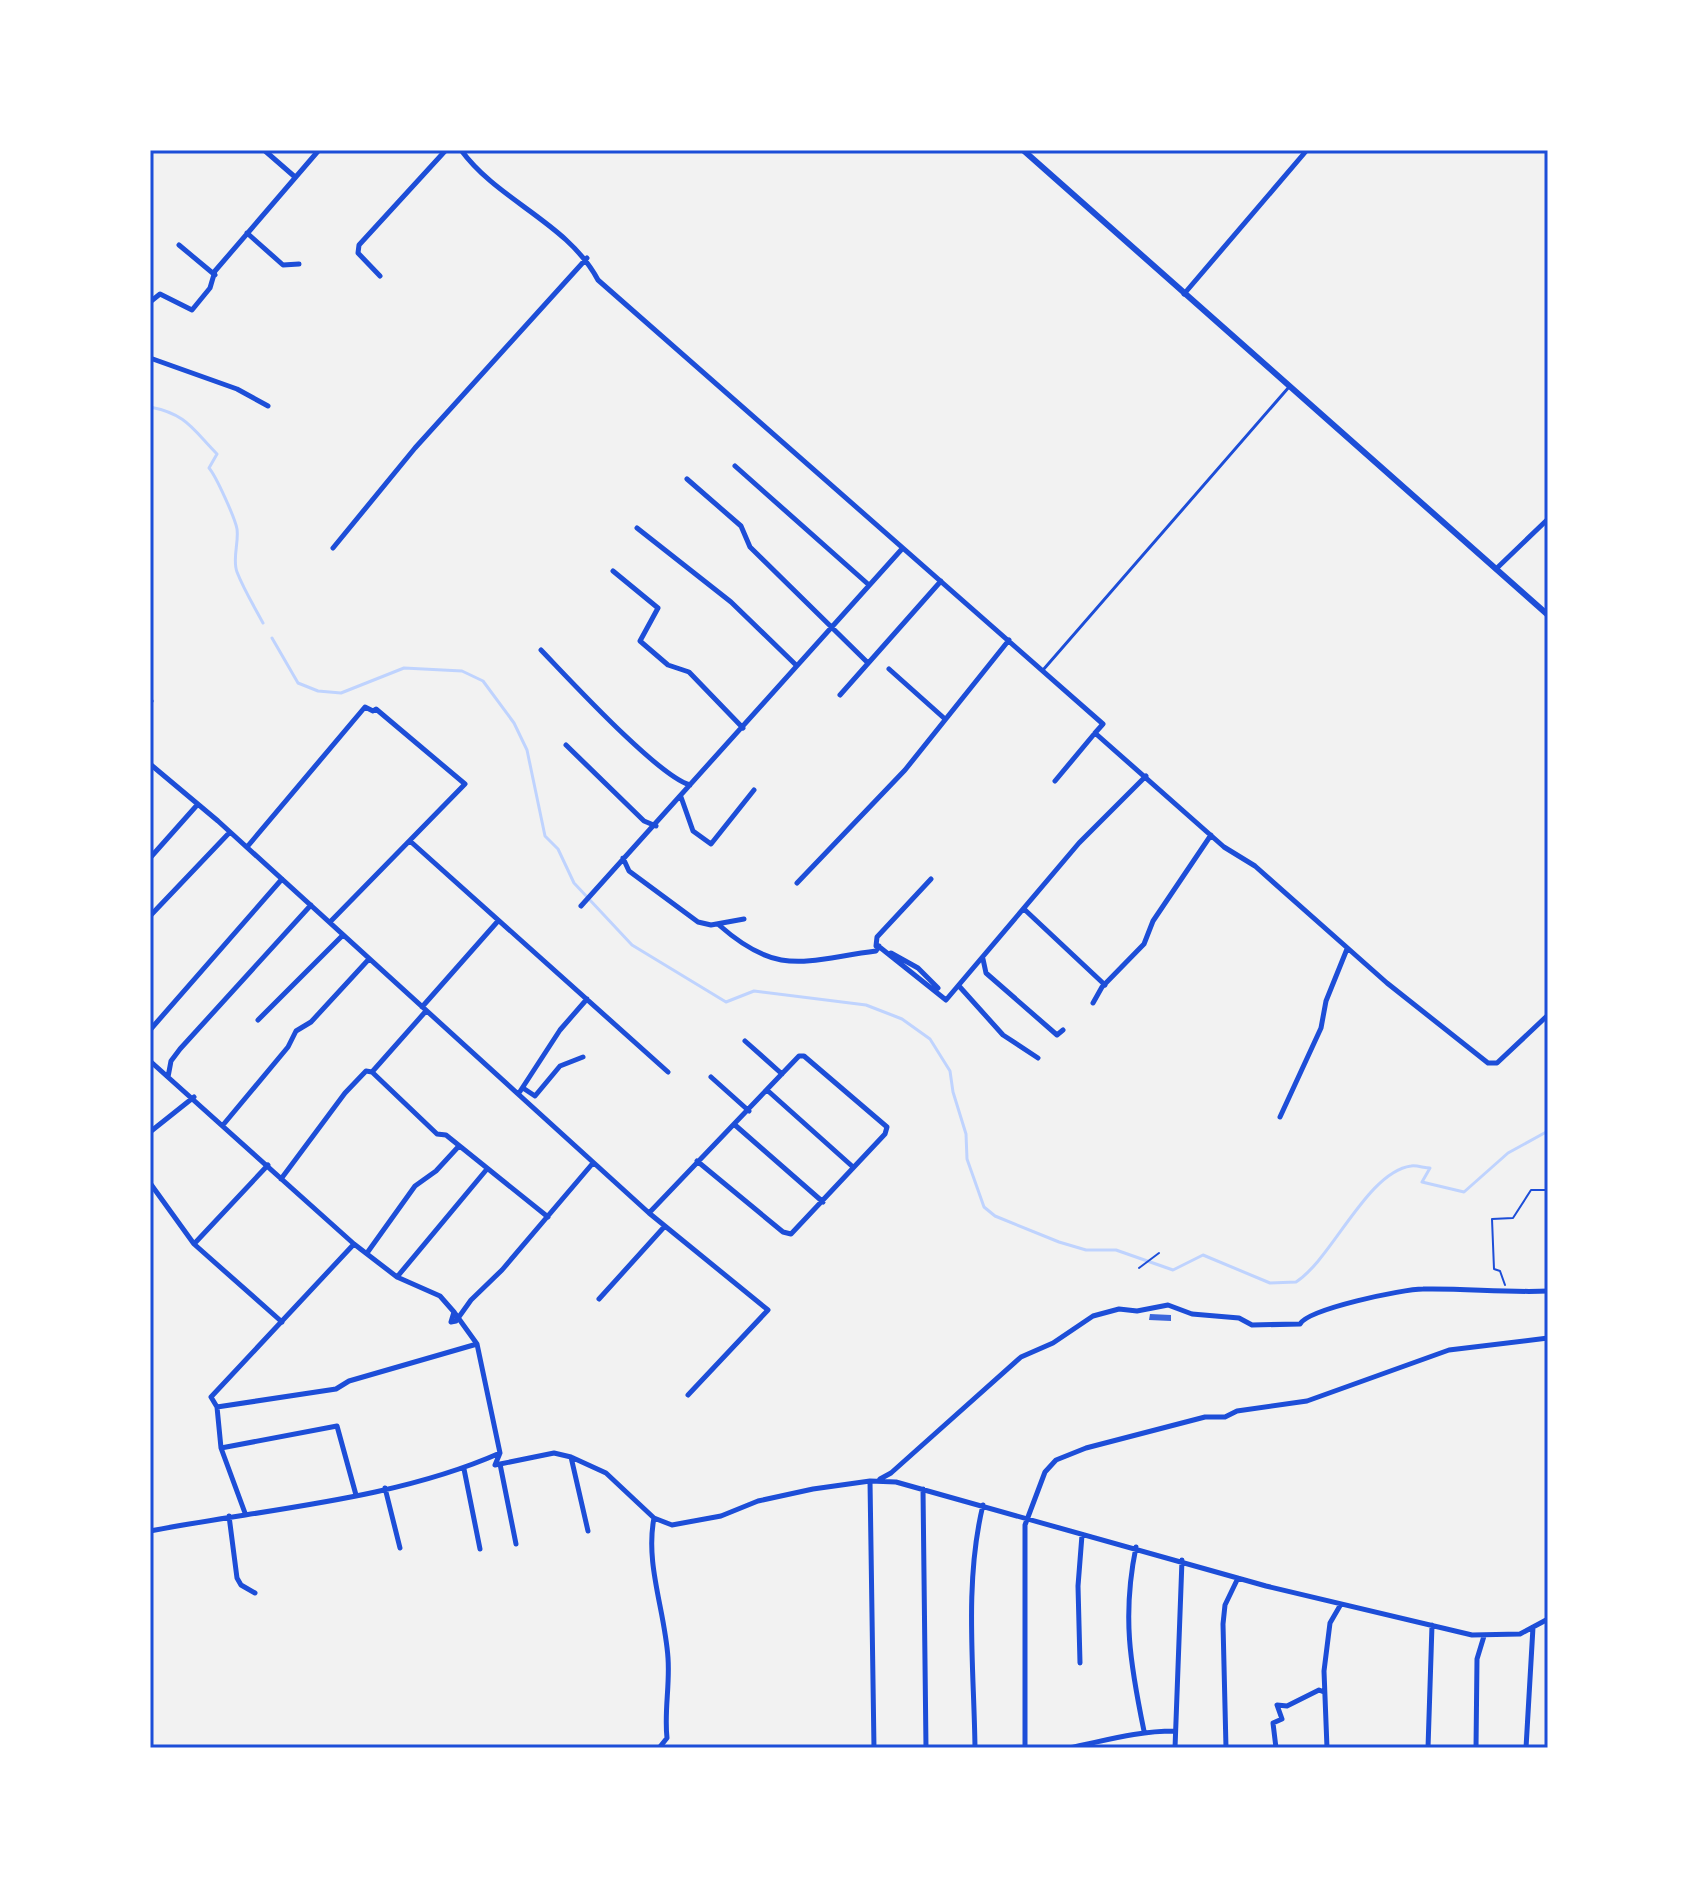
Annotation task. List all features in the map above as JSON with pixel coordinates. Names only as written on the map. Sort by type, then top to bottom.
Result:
[{"type":"street","points":[[264,150],[295,177]]},
{"type":"street","points":[[150,302],[160,294],[192,310],[247,233],[319,150]]},
{"type":"street","points":[[380,276],[358,253],[359,245],[446,150]]},
{"type":"street","points":[[461,150],[495,184],[587,258],[598,280],[901,550],[941,581],[1103,724],[1055,781]]},
{"type":"street","points":[[1023,150],[1548,615]]},
{"type":"street","points":[[1184,294],[1307,150]]},
{"type":"street","points":[[247,233],[283,265],[299,264]]},
{"type":"street","points":[[179,245],[215,275]]},
{"type":"street","points":[[333,548],[415,448],[587,258]]},
{"type":"street","points":[[150,358],[237,389],[268,406]]},
{"type":"street","points":[[735,466],[869,585]]},
{"type":"street","points":[[687,479],[741,526],[750,547],[868,663]]},
{"type":"street","points":[[1495,570],[1548,519]]},
{"type":"street","points":[[637,528],[731,602],[796,665]]},
{"type":"street","points":[[582,905],[901,550]]},
{"type":"street","points":[[613,571],[658,608],[640,641],[674,669],[689,672],[743,728]]},
{"type":"street","points":[[840,695],[941,581]]},
{"type":"street","points":[[797,883],[905,770],[1009,640]]},
{"type":"street","points":[[541,650],[668,772],[690,785]]},
{"type":"street","points":[[889,669],[945,719]]},
{"type":"street","points":[[247,847],[365,707],[373,711],[376,709],[465,784],[330,922]]},
{"type":"street","points":[[1095,733],[1211,835],[1255,866],[1347,949],[1488,1063],[1497,1063],[1548,1015]]},
{"type":"street","points":[[566,745],[644,821],[656,826]]},
{"type":"street","points":[[150,764],[247,847],[424,1009],[521,1091],[593,1163],[649,1213],[768,1310],[688,1395]]},
{"type":"street","points":[[876,948],[946,1000],[1079,843],[1146,776]]},
{"type":"street","points":[[681,796],[693,831],[711,844],[754,790]]},
{"type":"street","points":[[150,858],[198,804]]},
{"type":"street","points":[[150,916],[230,832]]},
{"type":"street","points":[[1093,1003],[1105,985],[1144,944],[1153,921],[1211,835]]},
{"type":"street","points":[[410,841],[668,1072]]},
{"type":"street","points":[[623,858],[629,871],[698,922],[711,925],[744,919]]},
{"type":"street","points":[[150,1030],[282,879]]},
{"type":"street","points":[[876,948],[877,937],[931,879]]},
{"type":"street","points":[[168,1077],[171,1061],[180,1049],[311,905]]},
{"type":"street","points":[[1024,909],[1105,985]]},
{"type":"street","points":[[372,1072],[498,921]]},
{"type":"street","points":[[719,925],[734,938],[780,963],[876,948],[918,968],[938,988]]},
{"type":"street","points":[[258,1020],[343,935]]},
{"type":"street","points":[[1280,1117],[1321,1028],[1326,1001],[1347,949]]},
{"type":"street","points":[[983,958],[986,973],[1057,1035],[1063,1030]]},
{"type":"street","points":[[223,1125],[288,1047],[296,1031],[311,1022],[369,959]]},
{"type":"street","points":[[959,986],[1003,1035],[1038,1058]]},
{"type":"street","points":[[521,1091],[560,1030],[587,999]]},
{"type":"street","points":[[745,1041],[782,1074]]},
{"type":"street","points":[[649,1213],[697,1161],[749,1111],[799,1056],[804,1056],[887,1127],[796,1231],[786,1233],[697,1161]]},
{"type":"street","points":[[521,1091],[535,1096],[560,1066],[583,1057]]},
{"type":"street","points":[[150,1061],[194,1097],[354,1244],[397,1277],[440,1296],[454,1312],[477,1344],[500,1453],[495,1465],[554,1453],[571,1457],[606,1473],[654,1518],[672,1525],[721,1516],[772,1498],[886,1478],[1021,1357],[1102,1314],[1168,1305],[1192,1314],[1239,1318],[1252,1325],[1285,1326],[1300,1324],[1304,1317],[1326,1309],[1410,1290],[1548,1291]]},
{"type":"street","points":[[281,1179],[345,1093],[366,1071],[372,1072],[437,1134],[444,1133],[548,1217]]},
{"type":"street","points":[[711,1077],[749,1111]]},
{"type":"street","points":[[767,1090],[853,1167]]},
{"type":"street","points":[[150,1132],[194,1097]]},
{"type":"street","points":[[735,1125],[823,1202]]},
{"type":"street","points":[[367,1253],[415,1186],[436,1171],[459,1146]]},
{"type":"street","points":[[454,1312],[451,1322],[458,1320],[471,1300],[593,1163]]},
{"type":"street","points":[[194,1244],[268,1165]]},
{"type":"street","points":[[397,1277],[487,1169]]},
{"type":"street","points":[[150,1183],[194,1244],[282,1322]]},
{"type":"street","points":[[599,1299],[665,1226]]},
{"type":"street","points":[[245,1513],[221,1448],[217,1407],[211,1397],[354,1244]]},
{"type":"street","points":[[1025,1748],[1026,1519],[1045,1472],[1056,1460],[1086,1448],[1205,1417],[1225,1417],[1237,1411],[1307,1401],[1449,1350],[1548,1338]]},
{"type":"street","points":[[217,1407],[336,1389],[349,1381],[477,1344]]},
{"type":"street","points":[[221,1448],[337,1426],[356,1495]]},
{"type":"street","points":[[150,1531],[356,1495],[464,1469],[500,1453]]},
{"type":"street","points":[[571,1457],[588,1531]]},
{"type":"street","points":[[500,1464],[516,1544]]},
{"type":"street","points":[[464,1469],[480,1549]]},
{"type":"street","points":[[870,1481],[923,1489],[1238,1578],[1484,1636],[1520,1634],[1548,1619]]},
{"type":"street","points":[[870,1481],[874,1748]]},
{"type":"street","points":[[385,1488],[400,1548]]},
{"type":"street","points":[[923,1489],[926,1748]]},
{"type":"street","points":[[975,1748],[972,1590],[975,1535],[983,1505]]},
{"type":"street","points":[[229,1516],[237,1578],[241,1585],[255,1593]]},
{"type":"street","points":[[654,1518],[649,1543],[664,1623],[670,1682],[664,1710],[667,1738],[659,1748]]},
{"type":"street","points":[[1080,1663],[1078,1586],[1082,1535]]},
{"type":"street","points":[[1136,1547],[1127,1592],[1127,1613],[1144,1731]]},
{"type":"street","points":[[1175,1748],[1182,1560]]},
{"type":"street","points":[[1226,1748],[1223,1624],[1225,1605],[1238,1578]]},
{"type":"street","points":[[1327,1748],[1324,1692],[1330,1623],[1341,1604]]},
{"type":"street","points":[[1428,1748],[1432,1625]]},
{"type":"street","points":[[1526,1748],[1533,1627]]},
{"type":"street","points":[[1476,1748],[1477,1659],[1484,1636]]},
{"type":"street","points":[[1276,1748],[1273,1723],[1282,1719],[1277,1705],[1287,1706],[1319,1690],[1324,1692]]},
{"type":"street","points":[[1068,1748],[1093,1745],[1144,1731],[1174,1731]]},
{"type":"lane","points":[[1043,670],[1289,387]]},
{"type":"path","points":[[1518,1291],[1506,1289],[1500,1271],[1494,1269],[1492,1219],[1513,1218],[1531,1190],[1548,1190]]},
{"type":"path","points":[[1139,1268],[1159,1253]]},
{"type":"building","points":[[1150,1314],[1171,1315],[1171,1321],[1149,1320]]},
{"type":"waterway","points":[[150,407],[181,419],[217,454],[209,468],[225,497],[237,529],[237,572],[263,623]]},
{"type":"waterway","points":[[272,638],[298,683],[318,691],[341,693],[404,668],[462,671],[483,681],[514,723],[527,750],[545,836],[558,849],[574,883],[632,945],[726,1002],[754,991],[866,1005],[902,1019],[930,1039],[950,1071],[966,1134],[967,1159],[984,1207],[995,1216],[1059,1242],[1086,1250],[1116,1250],[1173,1270],[1203,1255],[1270,1283],[1296,1282],[1323,1255],[1365,1199],[1395,1172],[1411,1166],[1430,1168],[1422,1182],[1464,1192],[1508,1153],[1548,1131]]}]
